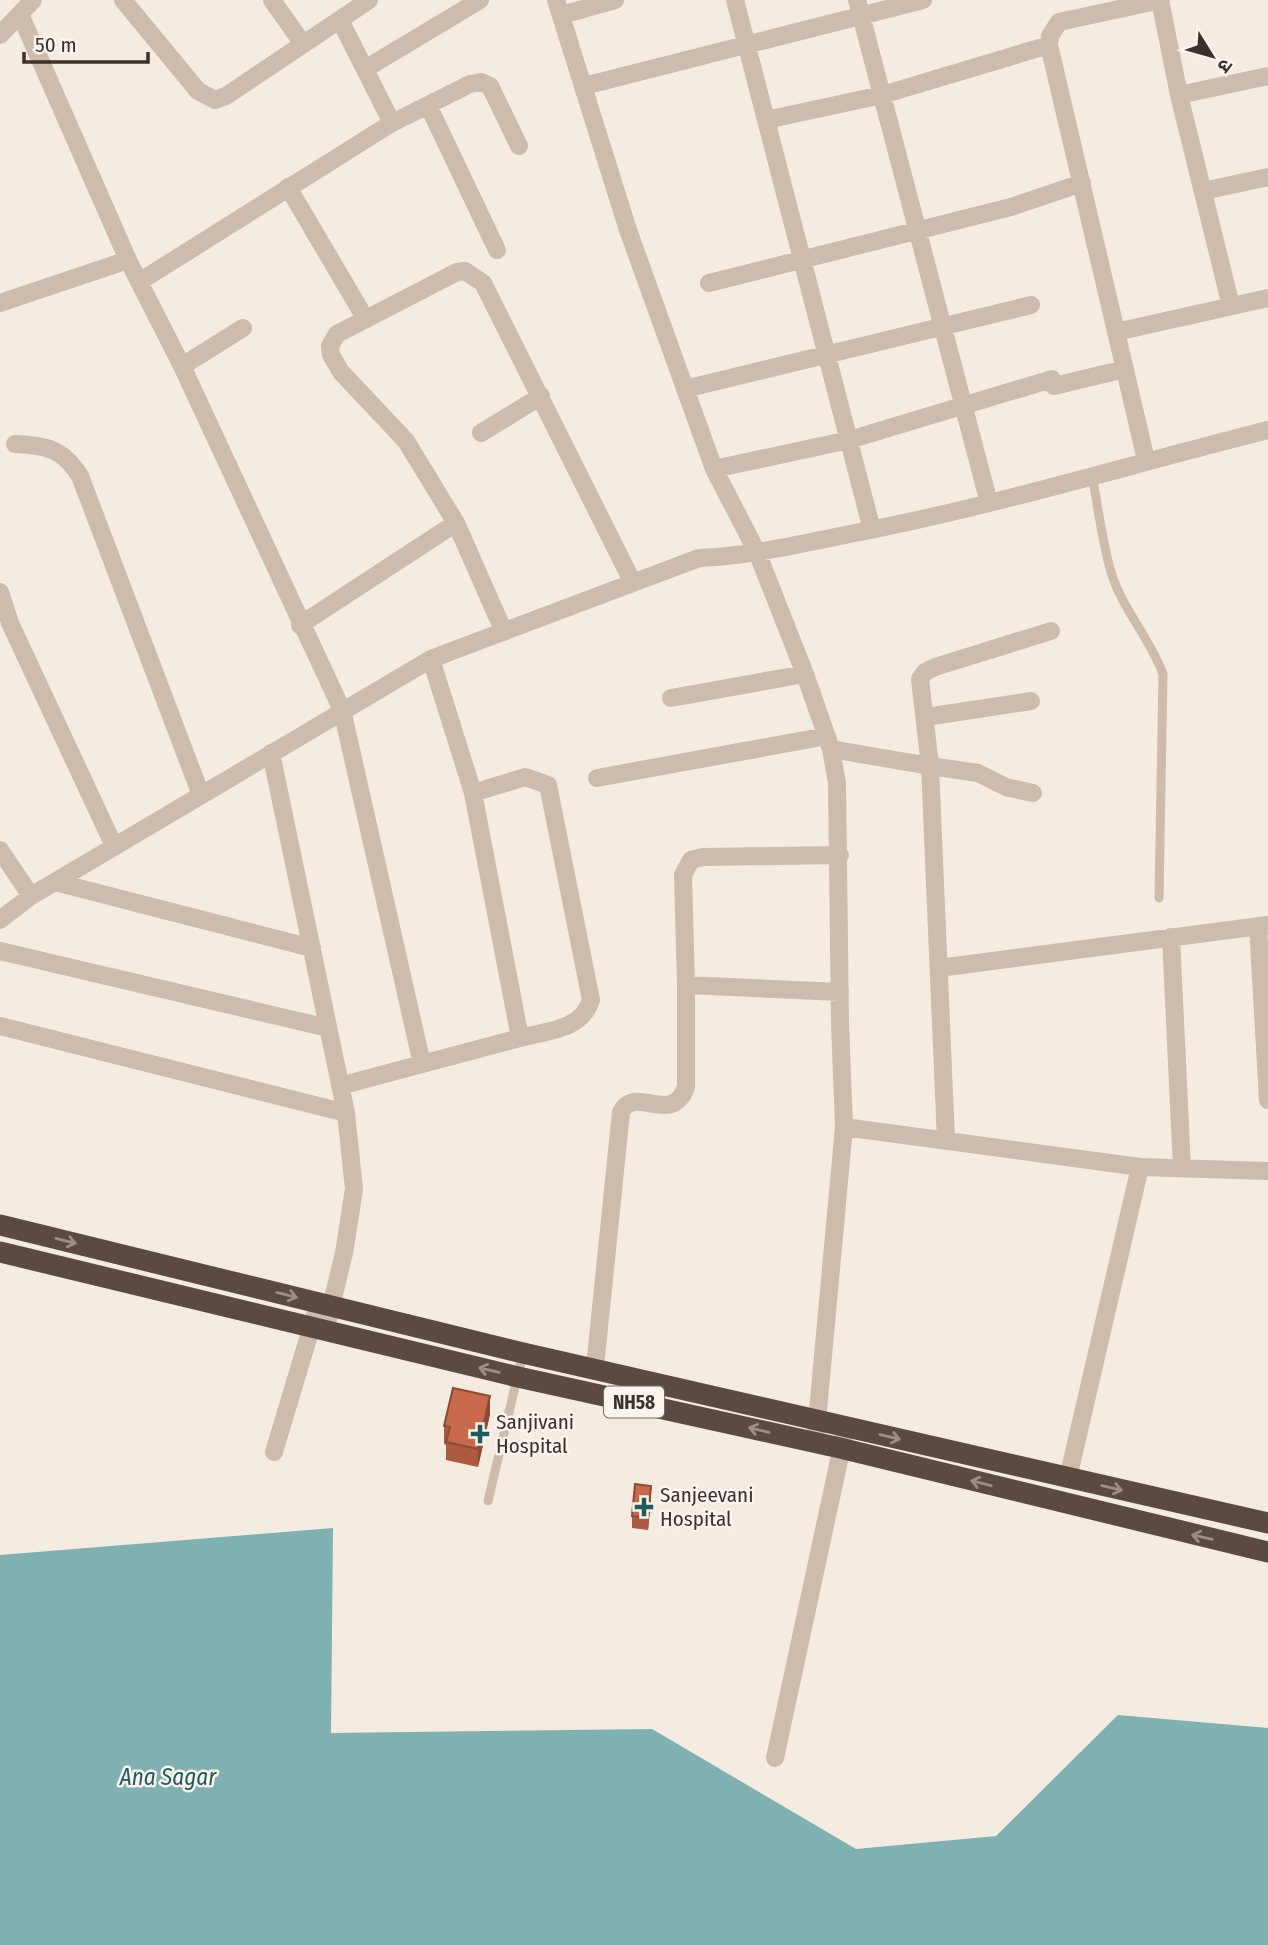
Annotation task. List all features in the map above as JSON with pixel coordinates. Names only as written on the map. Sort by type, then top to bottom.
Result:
[{"type":"highway","name":"NH58","points":[[0,1225],[523,1353],[595,1367],[1268,1522]]},
{"type":"highway","name":"NH58","points":[[0,1252],[517,1377],[840,1448],[1268,1552]]},
{"type":"street","points":[[0,35],[33,0]]},
{"type":"street","points":[[123,0],[198,91],[208,99],[226,96],[369,0]]},
{"type":"street","points":[[272,0],[303,44]]},
{"type":"street","points":[[365,69],[480,0]]},
{"type":"street","points":[[615,0],[559,8],[628,230],[685,389],[714,469],[757,552],[805,674],[829,743],[838,783],[840,992],[845,1127],[814,1442]]},
{"type":"street","points":[[735,0],[872,530]]},
{"type":"street","points":[[584,86],[746,44],[859,8],[923,0]]},
{"type":"street","points":[[1146,460],[1049,45],[1050,36],[1059,22],[1161,0],[1179,95],[1231,306]]},
{"type":"street","points":[[859,8],[989,503]]},
{"type":"street","points":[[20,14],[128,260],[182,366],[300,625],[342,710],[422,1064]]},
{"type":"street","points":[[340,20],[392,123]]},
{"type":"street","points":[[766,120],[882,94],[1049,45]]},
{"type":"street","points":[[1179,95],[1268,76]]},
{"type":"street","points":[[139,282],[392,123],[470,83],[481,82],[490,86],[519,146]]},
{"type":"street","points":[[428,105],[496,250]]},
{"type":"street","points":[[1203,191],[1268,177]]},
{"type":"street","points":[[709,283],[802,257],[1011,207],[1082,183]]},
{"type":"street","points":[[288,187],[365,318]]},
{"type":"street","points":[[0,303],[128,260]]},
{"type":"street","points":[[504,632],[456,523],[405,441],[341,372],[331,355],[330,346],[337,334],[457,272],[474,275],[483,283],[633,583]]},
{"type":"street","points":[[1116,331],[1268,298]]},
{"type":"street","points":[[685,389],[1031,305]]},
{"type":"street","points":[[182,366],[243,328]]},
{"type":"street","points":[[714,469],[849,440],[1053,383],[1125,369]]},
{"type":"street","points":[[481,433],[541,397]]},
{"type":"street","points":[[0,920],[31,896],[431,659],[699,558],[746,556],[872,530],[989,503],[1268,430]]},
{"type":"street","points":[[15,444],[45,445],[62,453],[80,476],[201,795]]},
{"type":"street","points":[[300,625],[456,523]]},
{"type":"street","points":[[0,592],[10,623],[114,846]]},
{"type":"street","points":[[946,1141],[930,766],[926,717],[919,686],[925,672],[1051,631]]},
{"type":"street","points":[[431,659],[473,793],[520,1038]]},
{"type":"street","points":[[671,698],[805,674]]},
{"type":"street","points":[[926,717],[1031,701]]},
{"type":"street","points":[[597,778],[829,743],[978,774],[1006,786],[1033,793]]},
{"type":"street","points":[[271,753],[346,1113],[355,1189],[344,1253],[274,1452]]},
{"type":"street","points":[[340,1086],[573,1024],[588,1010],[591,1000],[548,785],[525,776],[473,793]]},
{"type":"street","points":[[0,850],[31,896]]},
{"type":"street","points":[[595,1367],[621,1112],[632,1102],[670,1106],[683,1097],[686,1087],[683,875],[691,860],[703,857],[840,855]]},
{"type":"street","points":[[55,882],[312,948]]},
{"type":"street","points":[[939,968],[1263,926],[1268,1100]]},
{"type":"street","points":[[1171,937],[1182,1168]]},
{"type":"street","points":[[0,951],[328,1028]]},
{"type":"street","points":[[686,985],[840,992]]},
{"type":"street","points":[[0,1026],[346,1113]]},
{"type":"street","points":[[845,1127],[1140,1167],[1268,1171]]},
{"type":"street","points":[[1068,1478],[1140,1167]]},
{"type":"street","points":[[775,1758],[840,1448],[847,1427]]},
{"type":"lane","points":[[1092,475],[1111,573],[1126,605],[1153,648],[1163,674],[1159,898]]},
{"type":"lane","points":[[488,1501],[523,1353]]},
{"type":"water","name":"Ana Sagar","points":[[333,1528],[331,1733],[652,1729],[856,1849],[996,1836],[1118,1715],[1268,1728],[1268,1945],[0,1945],[0,1555]]},
{"type":"building","points":[[453,1388],[490,1396],[478,1449],[446,1442],[450,1427],[444,1426]]},
{"type":"building","points":[[635,1484],[651,1486],[648,1517],[632,1516]]},
{"type":"place","name":"Sanjivani Hospital","points":[[480,1434]]},
{"type":"place","name":"Sanjeevani Hospital","points":[[644,1507]]}]
